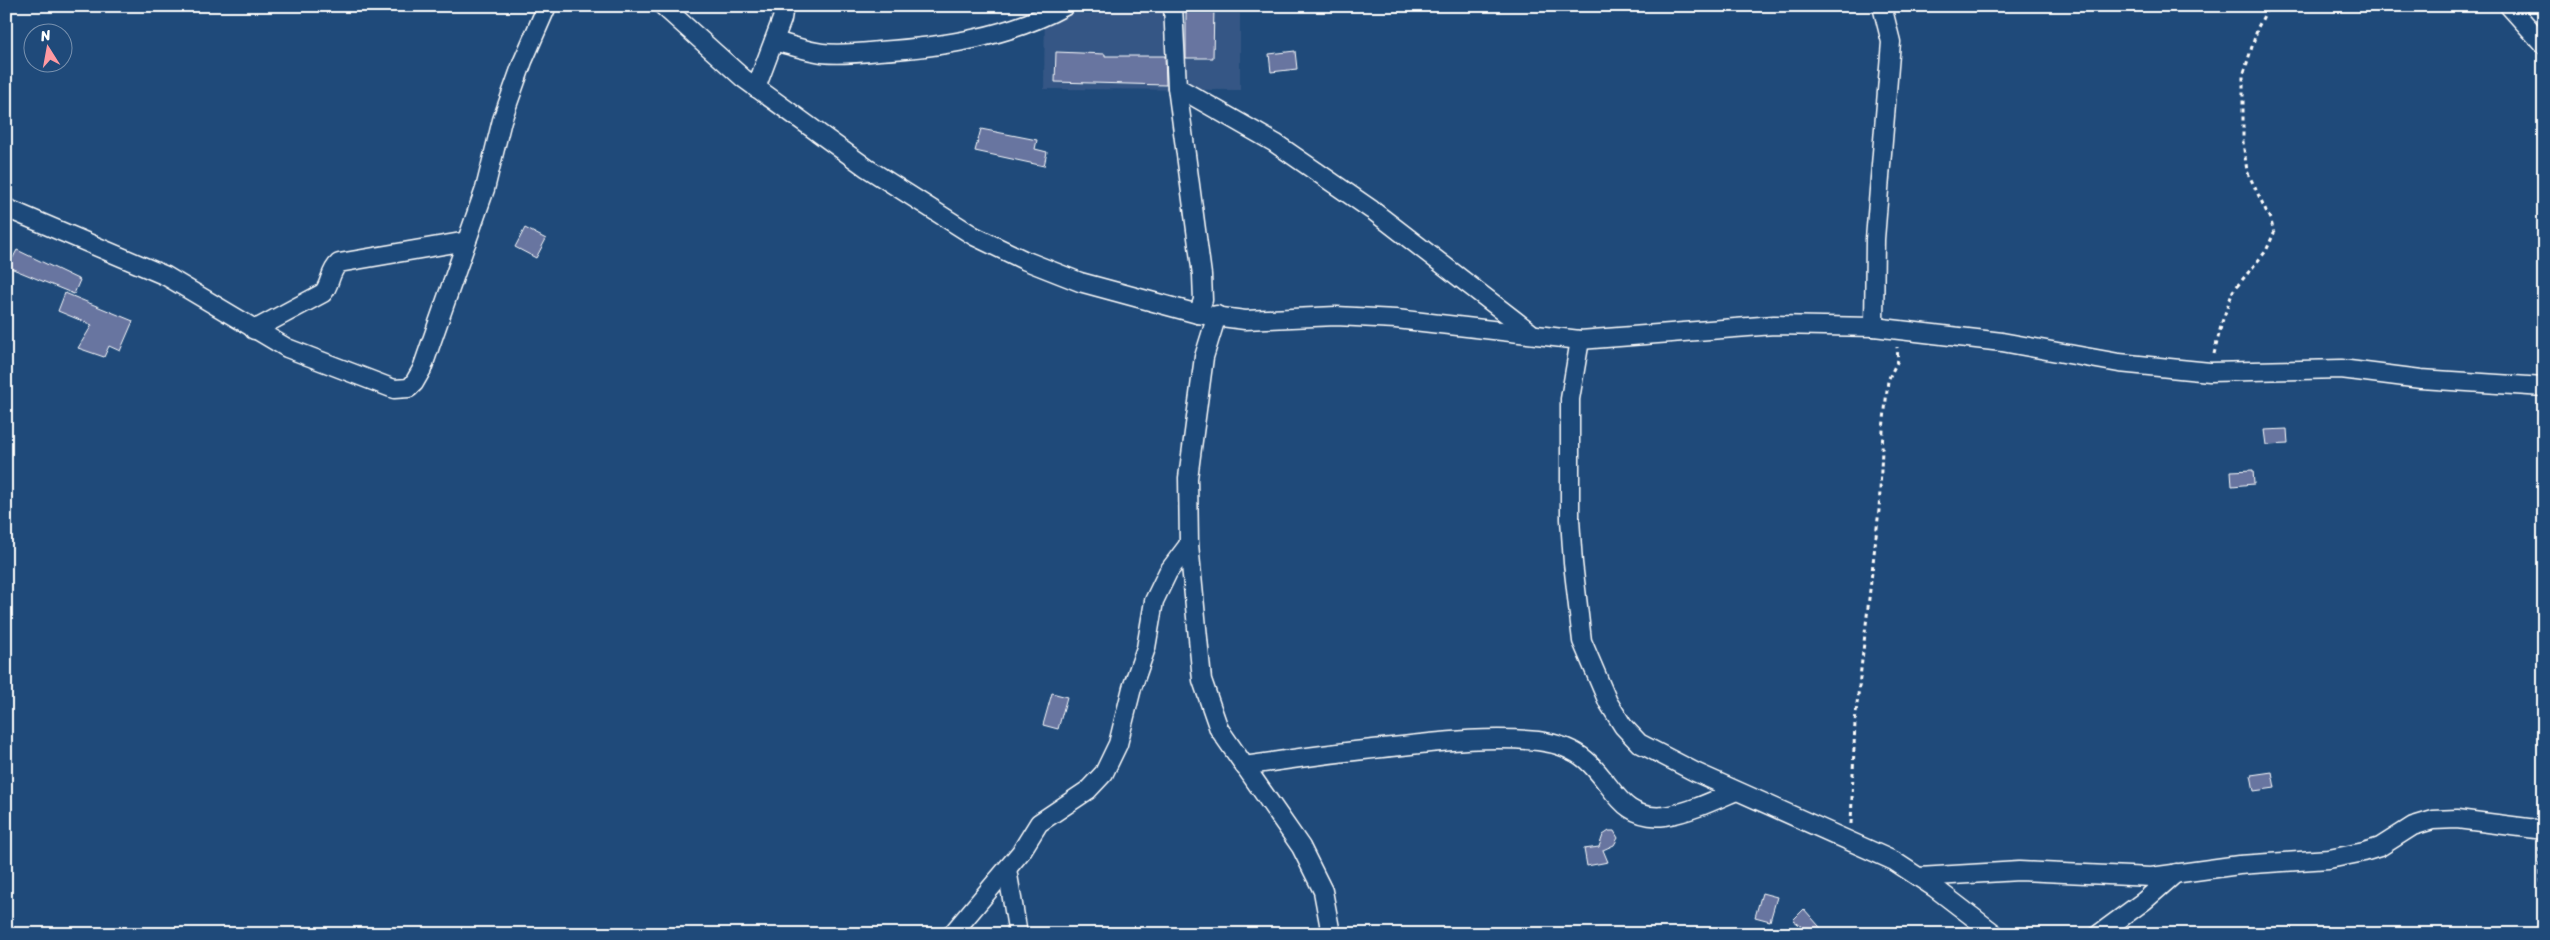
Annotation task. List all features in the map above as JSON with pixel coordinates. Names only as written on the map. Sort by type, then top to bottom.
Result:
[{"type":"street","points":[[6,208],[166,276],[287,348],[394,389],[409,388],[422,368],[485,189],[505,111],[523,60],[547,6]]},
{"type":"street","points":[[663,6],[756,88],[867,168],[974,236],[1024,260],[1080,282],[1198,314],[1245,320],[1336,316],[1396,319],[1532,333],[1580,340],[1774,325],[1874,327],[2056,350],[2119,362],[2210,372],[2341,369],[2421,379],[2544,387]]},
{"type":"street","points":[[756,88],[782,18],[784,6]]},
{"type":"street","points":[[774,41],[821,52],[848,54],[928,48],[989,35],[1045,17],[1066,6]]},
{"type":"street","points":[[1173,6],[1177,87],[1202,275],[1202,300],[1198,314]]},
{"type":"street","points":[[1874,327],[1875,239],[1891,42],[1882,6]]},
{"type":"street","points":[[2509,6],[2544,45]]},
{"type":"street","points":[[1177,87],[1275,143],[1372,210],[1532,333]]},
{"type":"street","points":[[254,330],[323,292],[327,288],[330,273],[339,264],[467,241]]},
{"type":"street","points":[[1217,315],[1204,357],[1188,478],[1189,544],[1202,680],[1219,729],[1301,847],[1323,891],[1331,934]]},
{"type":"street","points":[[1580,340],[1570,399],[1570,519],[1582,641],[1608,702],[1623,726],[1639,743],[1736,791],[1894,861],[1919,877],[1995,934]]},
{"type":"street","points":[[952,934],[1021,852],[1039,823],[1088,790],[1104,774],[1118,744],[1132,688],[1146,648],[1154,601],[1168,572],[1189,544]]},
{"type":"street","points":[[1244,766],[1327,754],[1424,744],[1482,740],[1536,741],[1558,744],[1586,760],[1618,800],[1632,810],[1647,815],[1664,816],[1690,810],[1736,791]]},
{"type":"street","points":[[1919,877],[2019,871],[2142,877],[2239,865],[2345,857],[2380,847],[2413,826],[2433,820],[2457,819],[2542,830]]},
{"type":"street","points":[[1007,869],[1018,934]]},
{"type":"street","points":[[2099,934],[2144,901],[2176,873]]},
{"type":"path","points":[[2210,372],[2222,322],[2233,291],[2266,251],[2274,233],[2271,221],[2248,171],[2243,142],[2243,76],[2258,27],[2269,6]]},
{"type":"path","points":[[1851,842],[1855,722],[1878,520],[1887,388],[1890,374],[1898,360],[1895,329]]},
{"type":"path","points":[[2542,830],[2539,856],[2544,919]]},
{"type":"shaded area","points":[[1045,6],[1240,6],[1240,90],[1044,89]]},
{"type":"building","points":[[1186,6],[1214,6],[1213,58],[1186,58]]},
{"type":"building","points":[[1295,51],[1297,69],[1271,72],[1269,54]]},
{"type":"building","points":[[1056,52],[1105,54],[1105,56],[1165,56],[1166,85],[1055,82]]},
{"type":"building","points":[[981,129],[1037,140],[1035,149],[1047,152],[1044,166],[975,151]]},
{"type":"building","points":[[525,228],[546,239],[536,258],[515,247]]},
{"type":"building","points":[[17,250],[80,280],[74,294],[8,267]]},
{"type":"building","points":[[65,293],[133,321],[120,351],[109,346],[104,357],[78,348],[92,325],[58,311]]},
{"type":"building","points":[[2287,429],[2288,444],[2266,445],[2264,430]]},
{"type":"building","points":[[2253,470],[2254,484],[2232,486],[2231,471]]},
{"type":"building","points":[[1052,693],[1067,697],[1058,729],[1043,725]]},
{"type":"building","points":[[2272,772],[2275,788],[2254,791],[2251,775]]},
{"type":"building","points":[[1609,831],[1614,831],[1618,838],[1614,845],[1603,850],[1608,862],[1587,866],[1584,849],[1599,847],[1603,835]]},
{"type":"building","points":[[1762,893],[1777,897],[1770,921],[1755,917]]},
{"type":"building","points":[[1804,909],[1826,934],[1811,934],[1793,920]]}]
